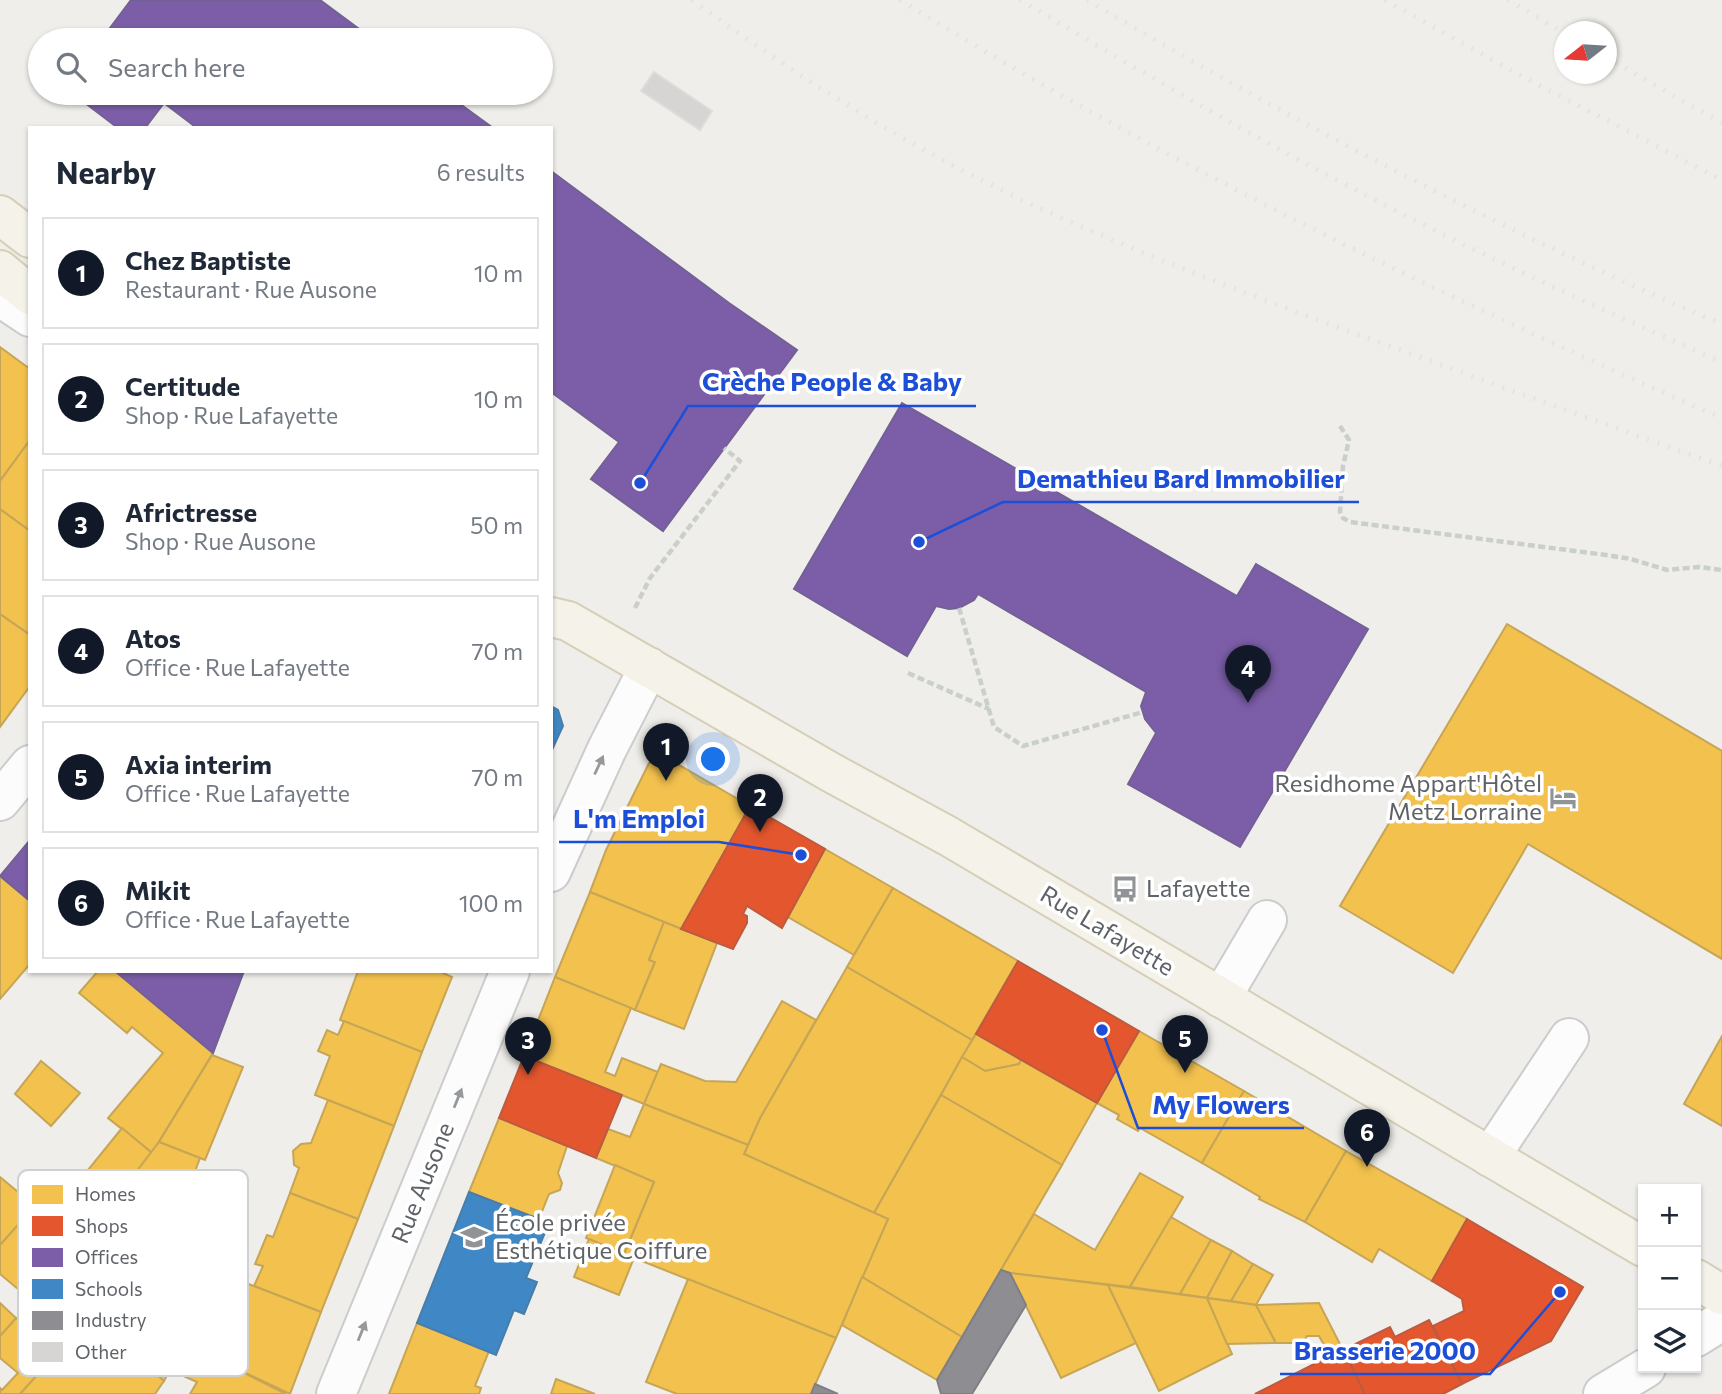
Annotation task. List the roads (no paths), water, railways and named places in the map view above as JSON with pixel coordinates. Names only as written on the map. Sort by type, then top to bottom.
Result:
[{"type":"main road","points":[[0,215],[28,236]]},
{"type":"main road","points":[[0,270],[28,293]]},
{"type":"main road","name":"Rue Lafayette","points":[[557,614],[832,773],[948,836],[1638,1244]]},
{"type":"main road","points":[[1701,1282],[1722,1295]]},
{"type":"street","points":[[0,297],[28,316]]},
{"type":"street","points":[[553,868],[607,749],[649,667]]},
{"type":"street","points":[[0,801],[28,767]]},
{"type":"street","points":[[1221,998],[1267,920]]},
{"type":"street","name":"Rue Ausone","points":[[336,1394],[509,973]]},
{"type":"street","points":[[1490,1157],[1569,1038]]},
{"type":"street","points":[[1701,1334],[1722,1321]]},
{"type":"street","points":[[1603,1394],[1638,1373]]},
{"type":"railway","points":[[692,0],[852,108],[952,165],[1052,214],[1258,297],[1722,466]]},
{"type":"railway","points":[[900,0],[1099,116],[1304,224],[1511,324],[1722,418]]},
{"type":"railway","points":[[1020,0],[1293,157],[1381,203],[1526,274],[1722,362]]},
{"type":"railway","points":[[1087,0],[1242,89],[1399,173],[1559,252],[1722,324]]},
{"type":"railway","points":[[1385,0],[1525,78],[1722,180]]},
{"type":"railway","points":[[1508,0],[1554,27]]},
{"type":"railway","points":[[1617,63],[1722,123]]},
{"type":"place","name":"Crèche People & Baby","points":[[640,483]]},
{"type":"place","name":"Demathieu Bard Immobilier","points":[[919,542]]},
{"type":"place","name":"Atos","points":[[1248,703]]},
{"type":"place","name":"Chez Baptiste","points":[[666,781]]},
{"type":"place","name":"Residhome Appart'Hôtel Metz Lorraine","points":[[1563,798]]},
{"type":"place","name":"Certitude","points":[[760,832]]},
{"type":"place","name":"L'm Emploi","points":[[801,855]]},
{"type":"place","name":"Lafayette","points":[[1125,889]]},
{"type":"place","name":"My Flowers","points":[[1102,1030]]},
{"type":"place","name":"Axia interim","points":[[1185,1073]]},
{"type":"place","name":"Africtresse","points":[[528,1075]]},
{"type":"place","name":"Mikit","points":[[1367,1167]]},
{"type":"place","name":"École privée Esthétique Coiffure","points":[[474,1237]]},
{"type":"place","name":"Brasserie 2000","points":[[1560,1292]]}]
